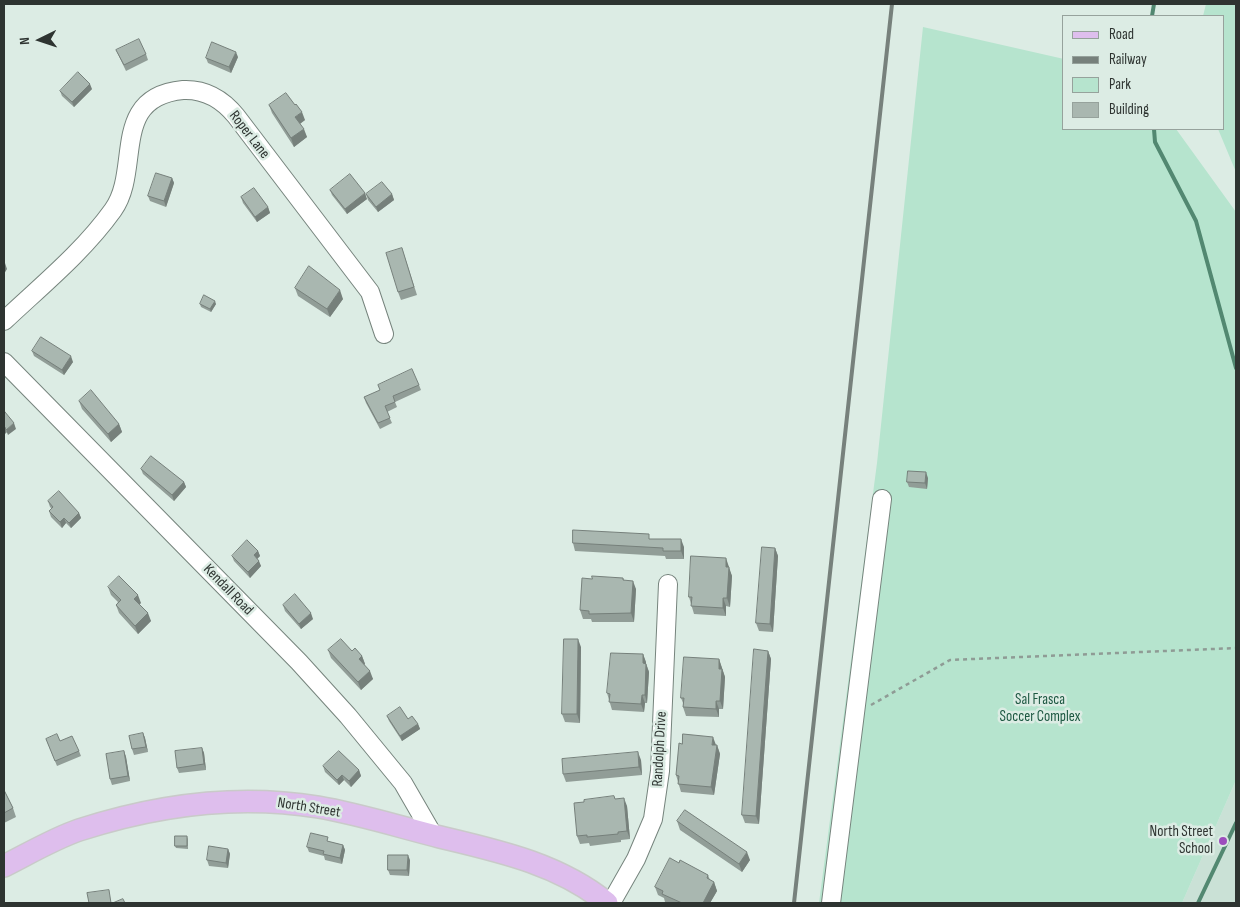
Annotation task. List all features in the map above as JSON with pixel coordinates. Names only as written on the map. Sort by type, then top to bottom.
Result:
[{"type":"main road","name":"North Street","points":[[4,866],[77,831],[144,812],[227,801],[274,802],[319,807],[540,864],[571,878],[609,903]]},
{"type":"street","name":"Roper Lane","points":[[4,321],[84,245],[115,207],[126,177],[129,139],[132,128],[145,108],[164,95],[186,90],[209,94],[232,112],[370,292],[377,307],[384,334]]},
{"type":"street","name":"Kendall Road","points":[[4,362],[299,662],[348,716],[403,783],[433,835]]},
{"type":"street","points":[[831,903],[857,713],[882,499]]},
{"type":"street","name":"Randolph Drive","points":[[609,903],[640,852],[653,819],[660,771],[668,584]]},
{"type":"path","points":[[857,713],[950,660],[1236,648]]},
{"type":"shaded area","name":"North Street School","points":[[1236,780],[1236,903],[1182,903]]},
{"type":"green space","points":[[1206,4],[1236,4],[1236,172],[1218,130],[1225,130],[1225,15],[1203,15]]},
{"type":"green space","name":"Sal Frasca Soccer Complex","points":[[923,27],[1062,59],[1062,130],[1177,130],[1236,212],[1236,780],[1182,903],[819,903],[877,463]]},
{"type":"building","points":[[139,39],[146,54],[124,65],[116,50]]},
{"type":"building","points":[[212,42],[236,52],[229,67],[206,58]]},
{"type":"building","points":[[78,72],[90,84],[72,102],[60,91]]},
{"type":"building","points":[[286,93],[302,112],[295,117],[304,129],[291,138],[269,105]]},
{"type":"building","points":[[156,173],[172,178],[164,201],[148,196]]},
{"type":"building","points":[[350,174],[365,193],[345,209],[330,190]]},
{"type":"building","points":[[382,182],[392,194],[376,207],[366,194]]},
{"type":"building","points":[[254,188],[268,207],[255,217],[241,197]]},
{"type":"building","points":[[402,248],[414,287],[398,292],[386,253]]},
{"type":"building","points":[[309,266],[340,290],[327,309],[295,288]]},
{"type":"building","points":[[204,295],[215,301],[210,309],[200,304]]},
{"type":"building","points":[[41,337],[71,356],[62,370],[32,351]]},
{"type":"building","points":[[412,369],[419,385],[393,396],[395,402],[385,406],[390,418],[378,423],[364,397],[380,390],[378,385]]},
{"type":"building","points":[[91,390],[119,424],[108,434],[79,401]]},
{"type":"building","points":[[5,412],[14,423],[6,430],[4,428]]},
{"type":"building","points":[[151,456],[184,482],[172,495],[141,469]]},
{"type":"building","points":[[908,471],[926,472],[925,483],[907,482]]},
{"type":"building","points":[[59,491],[79,513],[69,523],[64,518],[60,522],[49,511],[53,507],[48,501]]},
{"type":"building","points":[[573,530],[649,534],[649,539],[681,539],[681,551],[663,551],[663,548],[573,543]]},
{"type":"building","points":[[247,540],[258,551],[254,555],[259,561],[248,572],[232,556]]},
{"type":"building","points":[[762,547],[775,548],[770,624],[756,623]]},
{"type":"building","points":[[691,556],[726,558],[726,567],[729,567],[727,598],[723,598],[723,608],[691,606],[692,597],[689,597]]},
{"type":"building","points":[[119,576],[138,595],[134,599],[148,613],[135,626],[116,605],[121,600],[108,587]]},
{"type":"building","points":[[592,576],[623,578],[623,580],[633,581],[631,613],[589,614],[589,611],[580,610],[582,578],[592,579]]},
{"type":"building","points":[[295,594],[311,613],[299,624],[283,605]]},
{"type":"building","points":[[341,639],[352,651],[355,648],[362,656],[359,659],[370,671],[358,682],[328,650]]},
{"type":"building","points":[[564,639],[578,639],[577,714],[562,714]]},
{"type":"building","points":[[754,649],[768,651],[756,816],[742,815]]},
{"type":"building","points":[[611,653],[643,654],[643,663],[646,664],[645,695],[642,695],[641,704],[609,702],[610,694],[607,693]]},
{"type":"building","points":[[684,657],[719,659],[719,669],[722,669],[720,701],[716,701],[716,709],[683,707],[684,698],[681,698]]},
{"type":"building","points":[[400,707],[408,719],[412,716],[418,724],[400,736],[387,716]]},
{"type":"building","points":[[143,733],[146,747],[132,749],[129,736]]},
{"type":"building","points":[[57,734],[60,741],[72,736],[79,751],[55,761],[46,739]]},
{"type":"building","points":[[683,734],[713,737],[712,745],[717,745],[711,787],[678,784],[679,776],[676,775],[679,743],[682,744]]},
{"type":"building","points":[[202,748],[204,764],[177,768],[175,751]]},
{"type":"building","points":[[124,751],[128,776],[110,779],[106,754]]},
{"type":"building","points":[[339,751],[359,770],[349,781],[342,775],[337,780],[323,766]]},
{"type":"building","points":[[638,752],[639,767],[563,774],[562,759]]},
{"type":"building","points":[[4,790],[13,808],[4,813]]},
{"type":"building","points":[[614,796],[615,799],[624,798],[627,831],[618,832],[618,834],[577,836],[574,803]]},
{"type":"building","points":[[685,810],[747,852],[739,864],[677,821]]},
{"type":"building","points":[[311,833],[328,837],[327,841],[343,845],[340,858],[323,854],[324,851],[307,847]]},
{"type":"building","points":[[175,836],[187,836],[187,846],[175,846]]},
{"type":"building","points":[[209,846],[228,849],[226,863],[207,860]]},
{"type":"building","points":[[388,855],[408,855],[407,870],[388,870]]},
{"type":"building","points":[[670,858],[679,863],[680,860],[708,875],[707,878],[714,882],[703,903],[682,903],[662,894],[663,891],[655,887]]},
{"type":"building","points":[[109,890],[111,903],[89,903],[87,893]]},
{"type":"building","points":[[123,899],[125,903],[113,903]]},
{"type":"waterway","points":[[1152,15],[1154,4]]},
{"type":"waterway","points":[[1154,130],[1155,142],[1196,221],[1236,368]]},
{"type":"waterway","points":[[1198,903],[1236,823]]},
{"type":"railway","points":[[794,903],[892,4]]},
{"type":"place","name":"North Street School","points":[[1223,841]]}]
